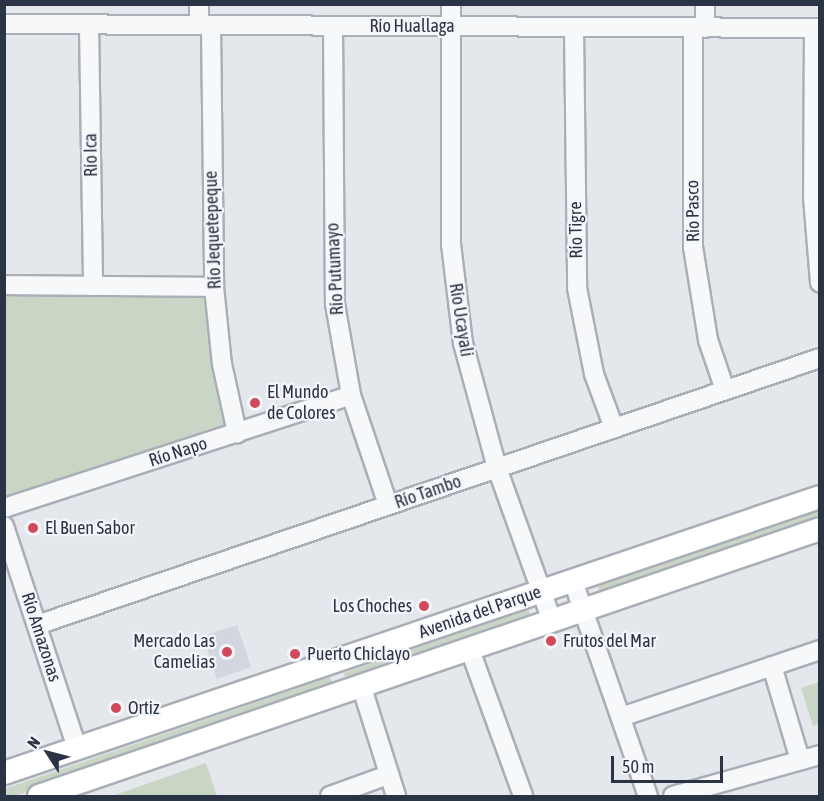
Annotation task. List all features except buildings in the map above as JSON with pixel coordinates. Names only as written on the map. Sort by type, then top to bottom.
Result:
[{"type":"main road","name":"Avenida del Parque","points":[[4,772],[819,497]]},
{"type":"main road","name":"Avenida del Parque","points":[[39,796],[362,688],[819,529]]},
{"type":"street","name":"Río Jequetepeque","points":[[199,4],[205,25],[214,288],[222,364],[237,433]]},
{"type":"street","name":"Río Ucayali","points":[[451,4],[451,244],[455,293],[473,389],[497,468],[552,621]]},
{"type":"street","name":"Río Pasco","points":[[705,4],[699,28],[693,247],[706,330],[725,390]]},
{"type":"street","name":"Río Huallaga","points":[[4,24],[817,28]]},
{"type":"street","name":"Río Ica","points":[[89,25],[93,286]]},
{"type":"street","name":"Río Putumayo","points":[[333,26],[334,293],[351,395],[388,506]]},
{"type":"street","name":"Río Tigre","points":[[574,27],[577,288],[594,374],[614,428]]},
{"type":"street","points":[[817,28],[813,197],[819,283]]},
{"type":"street","points":[[4,285],[214,288]]},
{"type":"street","name":"Río Tambo","points":[[37,625],[819,358]]},
{"type":"street","name":"Río Napo","points":[[4,508],[351,395]]},
{"type":"street","name":"Río Amazonas","points":[[4,526],[77,748]]},
{"type":"street","points":[[573,581],[648,796]]},
{"type":"street","points":[[470,650],[522,796]]},
{"type":"street","points":[[621,717],[819,650]]},
{"type":"street","points":[[771,666],[800,760]]},
{"type":"street","points":[[362,688],[396,796]]},
{"type":"street","points":[[673,796],[819,755]]},
{"type":"street","points":[[330,796],[388,775]]},
{"type":"shaded area","name":"Mercado Las Camelias","points":[[237,625],[251,667],[217,679],[203,636]]},
{"type":"green space","points":[[5,285],[214,287],[237,433],[5,508]]},
{"type":"green space","points":[[819,510],[819,520],[601,596],[597,584]]},
{"type":"green space","points":[[528,609],[532,618],[346,681],[344,673]]},
{"type":"green space","points":[[330,677],[334,685],[15,796],[5,796],[4,789]]},
{"type":"green space","points":[[819,682],[819,724],[813,726],[801,688]]},
{"type":"green space","points":[[206,763],[217,796],[112,796]]},
{"type":"place","name":"El Mundo de Colores","points":[[255,403]]},
{"type":"place","name":"El Buen Sabor","points":[[33,528]]},
{"type":"place","name":"Los Choches","points":[[424,606]]},
{"type":"place","name":"Frutos del Mar","points":[[551,641]]},
{"type":"place","name":"Mercado Las Camelias","points":[[227,652]]},
{"type":"place","name":"Puerto Chiclayo","points":[[295,654]]},
{"type":"place","name":"Ortiz","points":[[116,708]]}]
